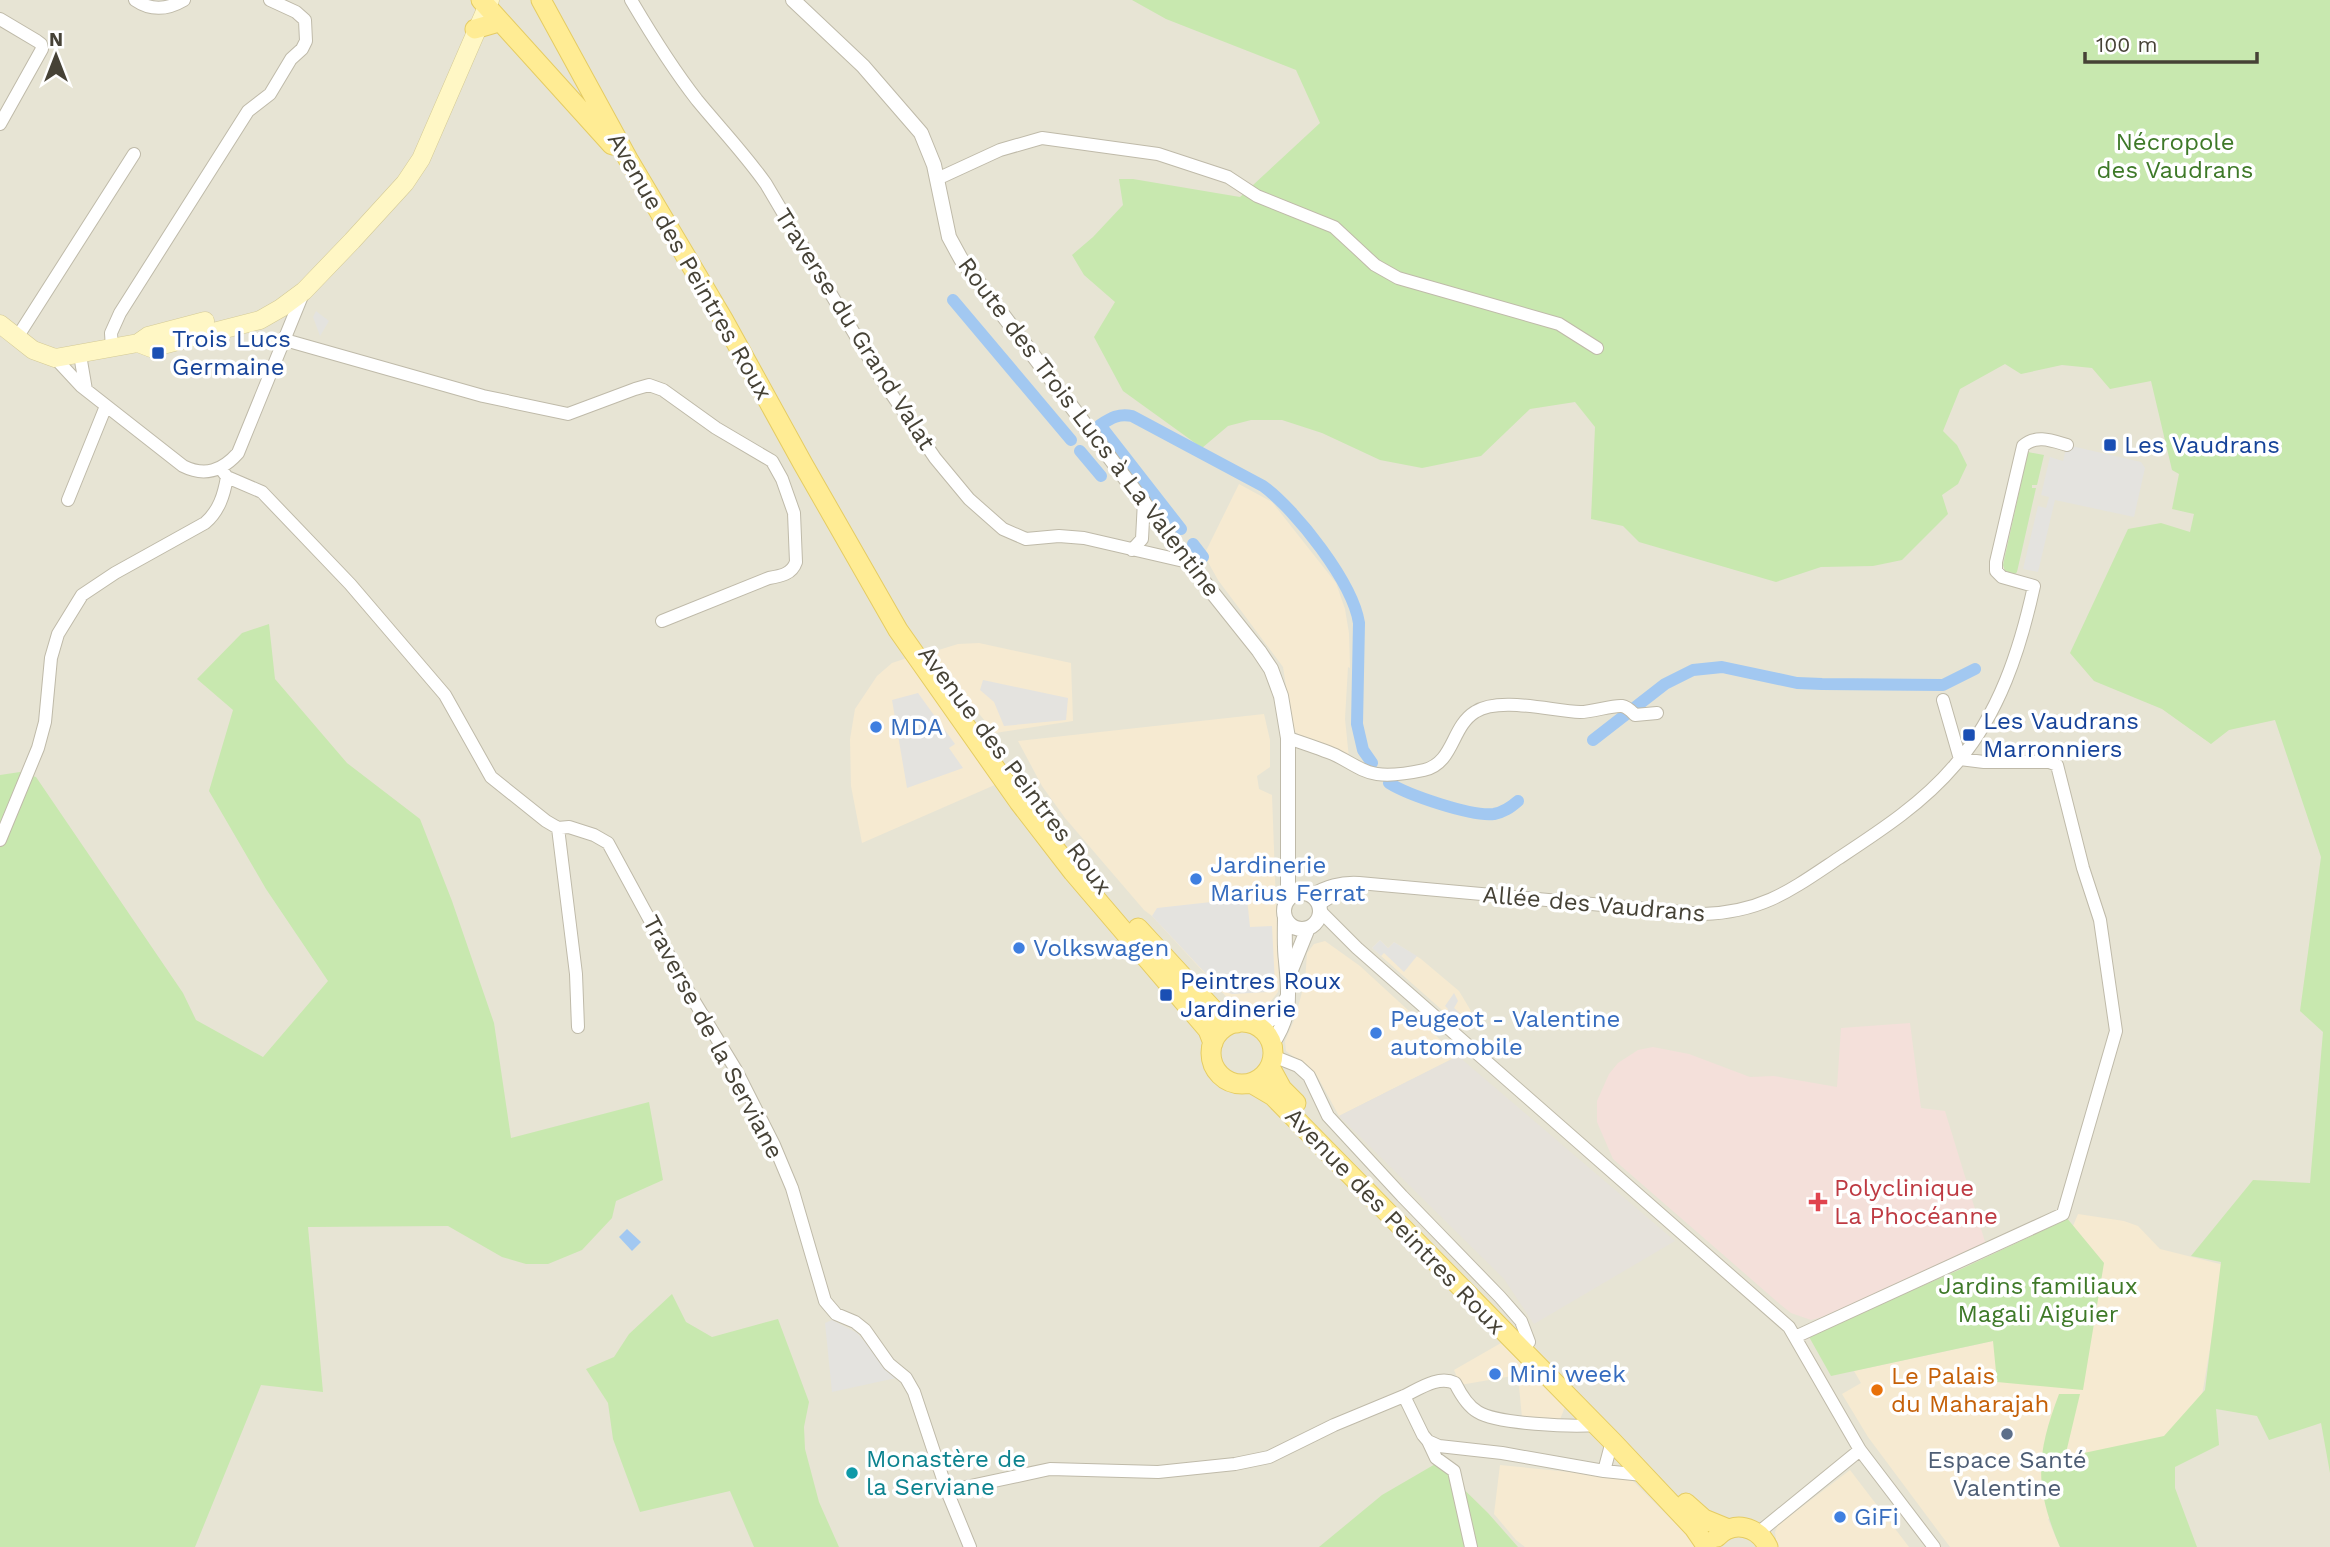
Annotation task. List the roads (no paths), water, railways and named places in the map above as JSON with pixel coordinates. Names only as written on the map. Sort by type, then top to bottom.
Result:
[{"type":"main road","name":"Avenue des Peintres Roux","points":[[541,0],[628,159],[723,318],[898,630],[1019,802],[1073,872],[1208,1030],[1213,1043]]},
{"type":"main road","points":[[487,6],[603,135],[628,159]]},
{"type":"main road","points":[[0,324],[22,339],[61,351],[68,356],[125,346],[148,336],[297,295],[405,183],[421,159],[487,6]]},
{"type":"main road","points":[[475,29],[487,6]]},
{"type":"main road","name":"Avenue des Peintres Roux","points":[[841,530],[956,698],[1081,865],[1220,1017],[1237,1023]]},
{"type":"main road","points":[[1237,1023],[1249,1023],[1269,1049],[1262,1077],[1251,1083],[1234,1083],[1220,1074],[1212,1060],[1213,1043],[1226,1027],[1237,1023]]},
{"type":"main road","name":"Avenue des Peintres Roux","points":[[1269,1049],[1282,1088],[1320,1130],[1689,1506],[1704,1519],[1726,1528],[1748,1528],[1763,1540]]},
{"type":"main road","name":"Avenue des Peintres Roux","points":[[1251,1083],[1273,1096],[1612,1441],[1709,1547]]},
{"type":"main road","points":[[1709,1547],[1726,1528]]},
{"type":"street","points":[[135,0],[145,7],[162,9],[184,0]]},
{"type":"street","points":[[125,346],[120,313],[248,111],[270,94],[291,59],[306,41],[305,20],[296,12],[270,0]]},
{"type":"street","name":"Traverse du Grand Valat","points":[[631,0],[662,51],[695,97],[750,161],[766,184],[880,377],[934,457],[969,499],[1003,529],[1026,538],[1084,538],[1188,562]]},
{"type":"street","name":"Route des Trois Lucs à La Valentine","points":[[793,0],[863,66],[913,121],[927,142],[948,237],[961,259],[1271,669],[1282,696],[1288,738],[1289,899]]},
{"type":"street","points":[[0,19],[37,41],[42,49],[0,124]]},
{"type":"street","points":[[937,179],[1000,150],[1042,138],[1158,154],[1228,177],[1257,196],[1334,227],[1375,265],[1398,278],[1559,324],[1597,348]]},
{"type":"street","points":[[22,339],[134,154]]},
{"type":"street","points":[[0,840],[38,748],[45,722],[51,658],[58,634],[82,595],[115,573],[205,523],[215,514],[225,490],[224,473],[238,453],[285,340],[297,295]]},
{"type":"street","points":[[285,340],[483,396],[568,414],[649,386],[672,395],[716,428],[772,461],[794,513],[796,562],[793,569],[782,576],[769,578],[662,621]]},
{"type":"street","points":[[68,356],[86,390],[183,467],[195,472],[224,473]]},
{"type":"street","points":[[68,356],[81,371],[86,390]]},
{"type":"street","points":[[68,500],[106,405]]},
{"type":"street","name":"Allée des Vaudrans","points":[[1314,901],[1359,883],[1723,914],[1749,909],[1787,894],[1892,822],[1934,787],[1960,759],[1994,705],[2013,666],[2035,586],[2002,577],[1996,571],[2014,480],[2024,446],[2028,442],[2047,440],[2067,446]]},
{"type":"street","name":"Traverse de la Serviane","points":[[224,473],[262,492],[351,584],[445,695],[491,776],[546,821],[558,828],[569,827],[602,838],[612,849],[691,996],[736,1070],[774,1146],[792,1188],[825,1301],[836,1314],[855,1322],[865,1330],[889,1364],[906,1378],[914,1392],[947,1490],[970,1547]]},
{"type":"street","points":[[1132,550],[1142,539],[1144,501]]},
{"type":"street","points":[[1795,1337],[2059,1218],[2065,1210],[2075,1178],[2088,1121],[2116,1031],[2099,920],[2057,765],[1960,759],[1943,700]]},
{"type":"street","points":[[1288,738],[1333,754],[1370,773],[1396,774],[1427,769],[1442,762],[1464,721],[1483,708],[1512,706],[1579,712],[1619,706],[1631,711],[1657,713]]},
{"type":"street","points":[[558,828],[576,974],[578,1027]]},
{"type":"street","name":"Route des Trois Lucs à La Valentine","points":[[1289,851],[1314,901],[1365,955],[1795,1337],[1860,1450],[1934,1547]]},
{"type":"street","points":[[1269,1049],[1287,1017],[1289,975],[1285,917],[1286,903],[1293,895],[1314,901],[1317,921],[1308,928],[1289,975]]},
{"type":"street","points":[[1285,917],[1294,927],[1308,928]]},
{"type":"street","name":"Avenue des Peintres Roux","points":[[1269,1049],[1298,1066],[1308,1076],[1328,1116],[1500,1297],[1521,1321],[1529,1342]]},
{"type":"street","points":[[947,1490],[1050,1469],[1158,1472],[1258,1460],[1431,1383],[1449,1380],[1455,1382],[1460,1394],[1475,1410],[1490,1418],[1576,1426],[1596,1425]]},
{"type":"street","points":[[1404,1396],[1436,1458],[1454,1471],[1471,1547]]},
{"type":"street","points":[[1428,1441],[1452,1448],[1643,1475]]},
{"type":"street","points":[[1604,1471],[1612,1441]]},
{"type":"street","points":[[1763,1540],[1860,1450]]},
{"type":"water","points":[[627,1229],[641,1242],[632,1251],[619,1237]]},
{"type":"waterway","points":[[953,300],[1071,440]]},
{"type":"waterway","points":[[1181,529],[1100,425],[1115,417],[1132,416],[1263,486],[1306,529],[1335,568],[1355,607],[1359,623],[1357,724],[1363,750],[1372,763]]},
{"type":"waterway","points":[[1080,451],[1101,476]]},
{"type":"waterway","points":[[1193,544],[1203,557]]},
{"type":"waterway","points":[[1593,740],[1665,684],[1693,670],[1722,667],[1797,683],[1943,685],[1975,669]]},
{"type":"waterway","points":[[1389,783],[1440,804],[1484,814],[1501,812],[1518,801]]},
{"type":"place","name":"Trois Lucs Germaine","points":[[158,353]]},
{"type":"place","name":"Les Vaudrans","points":[[2110,445]]},
{"type":"place","name":"MDA","points":[[876,727]]},
{"type":"place","name":"Les Vaudrans Marronniers","points":[[1969,735]]},
{"type":"place","name":"Jardinerie Marius Ferrat","points":[[1196,879]]},
{"type":"place","name":"Volkswagen","points":[[1019,948]]},
{"type":"place","name":"Peintres Roux Jardinerie","points":[[1166,995]]},
{"type":"place","name":"Peugeot - Valentine automobile","points":[[1376,1033]]},
{"type":"place","name":"Polyclinique La Phocéanne","points":[[1818,1202]]},
{"type":"place","name":"Mini week","points":[[1495,1374]]},
{"type":"place","name":"Le Palais du Maharajah","points":[[1877,1390]]},
{"type":"place","name":"Espace Santé Valentine","points":[[2007,1434]]},
{"type":"place","name":"Monastère de la Serviane","points":[[852,1473]]},
{"type":"place","name":"GiFi","points":[[1840,1517]]},
{"type":"park label","name":"Nécropole des Vaudrans","points":[[2175,156]]},
{"type":"park label","name":"Jardins familiaux Magali Aiguier","points":[[2038,1300]]}]
